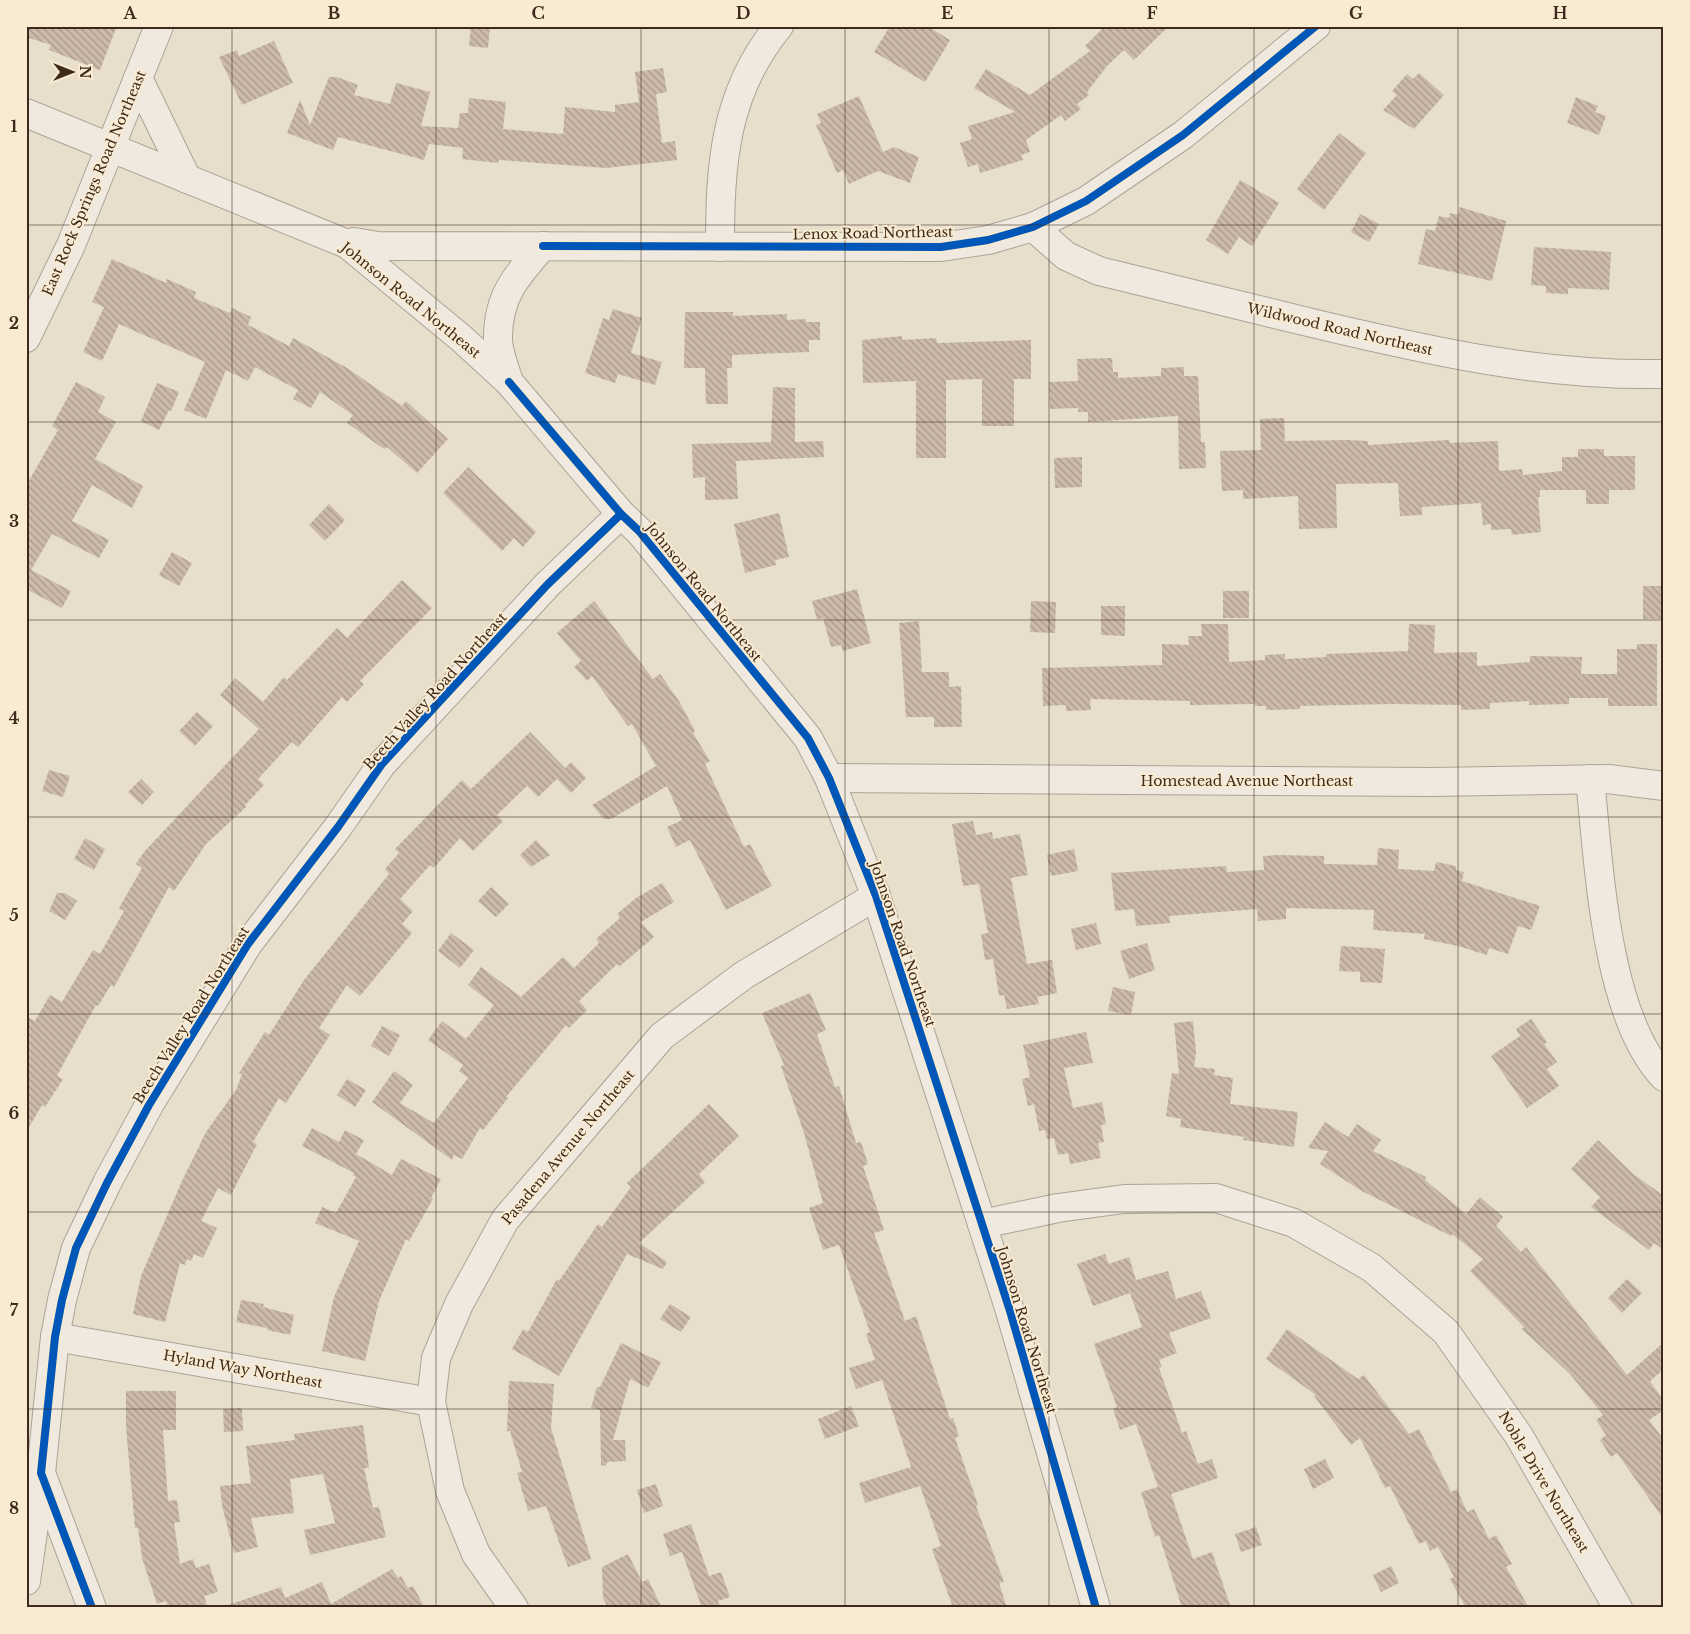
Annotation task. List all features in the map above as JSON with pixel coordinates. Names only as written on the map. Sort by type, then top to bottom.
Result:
[{"type":"street","name":"East Rock Springs Road Northeast","points":[[26,338],[70,245],[158,26]]},
{"type":"street","points":[[720,247],[720,188],[723,154],[733,111],[748,75],[779,26]]},
{"type":"street","name":"Lenox Road Northeast","points":[[347,244],[354,242],[378,246],[941,247],[988,240],[1033,227],[1086,201],[1183,135],[1316,26]]},
{"type":"street","points":[[138,78],[187,179]]},
{"type":"street","name":"Johnson Road Northeast","points":[[26,113],[110,149],[347,244],[461,338],[508,382],[621,514],[639,531],[808,738],[829,778],[876,896],[1010,1311],[1096,1608]]},
{"type":"street","name":"Wildwood Road Northeast","points":[[1033,227],[1066,256],[1099,271],[1436,352],[1501,364],[1571,371],[1664,374]]},
{"type":"street","points":[[508,382],[498,342],[502,306],[514,278],[543,246]]},
{"type":"street","name":"Beech Valley Road Northeast","points":[[92,1608],[41,1473],[55,1337],[62,1300],[76,1248],[107,1183],[149,1105],[248,944],[338,827],[382,764],[547,585],[621,514]]},
{"type":"street","name":"Homestead Avenue Northeast","points":[[829,778],[1431,782],[1608,779],[1664,786]]},
{"type":"street","points":[[1590,779],[1602,899],[1619,986],[1636,1036],[1649,1062],[1664,1077]]},
{"type":"street","name":"Pasadena Avenue Northeast","points":[[514,1608],[476,1554],[450,1491],[431,1402],[436,1358],[459,1304],[505,1220],[662,1036],[744,975],[876,896]]},
{"type":"street","name":"Noble Drive Northeast","points":[[982,1224],[1058,1208],[1124,1199],[1216,1198],[1294,1223],[1372,1268],[1446,1332],[1519,1436],[1618,1608]]},
{"type":"street","name":"Hyland Way Northeast","points":[[55,1337],[431,1402]]},
{"type":"street","points":[[26,1581],[41,1473]]},
{"type":"building","points":[[26,26],[117,26],[100,70],[49,50],[51,45],[26,37]]},
{"type":"building","points":[[471,26],[490,26],[488,48],[469,46]]},
{"type":"building","points":[[890,26],[927,26],[950,40],[925,82],[874,52]]},
{"type":"building","points":[[1105,26],[1169,26],[1134,60],[1124,50],[1107,66],[1087,92],[1089,95],[1077,104],[1081,109],[1065,121],[1061,115],[1026,140],[1030,152],[1021,155],[1023,160],[980,173],[978,164],[968,167],[960,143],[972,139],[968,126],[1015,112],[974,88],[986,69],[1030,95],[1090,51],[1085,46]]},
{"type":"building","points":[[274,41],[293,83],[242,105],[219,57],[237,50],[239,56]]},
{"type":"building","points":[[663,68],[667,92],[656,94],[662,143],[675,141],[677,160],[606,168],[499,160],[498,163],[462,159],[463,148],[429,144],[424,160],[338,137],[333,150],[287,133],[300,100],[310,125],[329,77],[337,77],[358,85],[354,95],[390,104],[396,83],[430,92],[421,126],[458,128],[460,113],[468,113],[469,98],[506,102],[503,129],[563,134],[565,107],[615,112],[615,105],[639,102],[635,72]]},
{"type":"building","points":[[1419,73],[1444,95],[1414,129],[1383,110],[1397,95],[1392,91],[1407,74],[1413,79]]},
{"type":"building","points":[[859,96],[883,152],[894,147],[919,157],[910,183],[878,171],[849,184],[843,170],[837,173],[816,125],[821,123],[817,114]]},
{"type":"building","points":[[1576,97],[1598,106],[1595,112],[1606,116],[1599,135],[1567,123]]},
{"type":"building","points":[[1339,133],[1366,153],[1324,210],[1297,189]]},
{"type":"building","points":[[1240,180],[1279,203],[1252,246],[1239,237],[1228,254],[1206,240]]},
{"type":"building","points":[[1460,207],[1506,221],[1492,281],[1418,264],[1426,229],[1435,231],[1439,216],[1449,218],[1450,213],[1458,215]]},
{"type":"building","points":[[1360,214],[1379,224],[1369,242],[1351,232]]},
{"type":"building","points":[[1534,247],[1611,252],[1609,290],[1568,288],[1568,294],[1546,293],[1546,286],[1531,285]]},
{"type":"building","points":[[112,259],[166,283],[167,279],[196,292],[194,298],[230,313],[232,308],[251,317],[248,325],[289,346],[293,338],[347,368],[402,406],[406,401],[448,439],[417,473],[387,447],[384,449],[347,423],[353,415],[320,392],[311,408],[293,399],[298,390],[255,367],[248,381],[226,370],[206,419],[184,410],[205,362],[119,324],[102,361],[83,352],[104,307],[92,302]]},
{"type":"building","points":[[613,309],[642,318],[631,353],[662,362],[655,385],[618,374],[615,383],[585,373],[603,318],[609,320]]},
{"type":"building","points":[[685,312],[733,312],[733,316],[787,314],[787,320],[806,319],[806,322],[820,322],[820,340],[809,340],[809,352],[732,355],[732,368],[727,368],[728,404],[706,404],[705,368],[684,368]]},
{"type":"building","points":[[902,336],[902,340],[936,338],[937,343],[1031,340],[1031,379],[1014,379],[1014,426],[982,426],[982,379],[946,380],[946,458],[916,458],[916,381],[863,383],[862,340]]},
{"type":"building","points":[[1112,358],[1113,372],[1118,372],[1118,378],[1161,376],[1161,368],[1184,367],[1184,376],[1198,376],[1201,442],[1205,442],[1206,468],[1179,469],[1178,416],[1088,422],[1088,412],[1078,412],[1078,408],[1050,409],[1049,382],[1078,381],[1077,359]]},
{"type":"building","points":[[76,382],[105,397],[98,412],[116,422],[95,459],[143,486],[132,508],[92,485],[72,521],[109,540],[99,558],[52,534],[31,570],[71,591],[62,608],[26,589],[26,486],[58,430],[52,426]]},
{"type":"building","points":[[157,383],[179,392],[171,411],[169,410],[159,430],[141,421]]},
{"type":"building","points":[[773,387],[795,388],[795,442],[823,441],[824,457],[736,461],[738,499],[705,500],[705,477],[693,478],[692,444],[771,442]]},
{"type":"building","points":[[1284,418],[1285,441],[1348,440],[1368,441],[1368,445],[1449,440],[1450,443],[1498,441],[1499,471],[1522,469],[1523,475],[1562,471],[1562,457],[1578,457],[1578,449],[1604,449],[1604,456],[1635,456],[1635,490],[1609,490],[1609,504],[1586,504],[1586,490],[1540,490],[1540,497],[1538,497],[1541,532],[1512,535],[1511,529],[1491,530],[1491,524],[1483,525],[1481,503],[1422,507],[1422,515],[1400,516],[1398,483],[1336,484],[1337,528],[1299,529],[1298,496],[1243,499],[1243,490],[1222,491],[1220,451],[1261,450],[1260,419]]},
{"type":"building","points":[[1082,457],[1082,487],[1055,488],[1054,458]]},
{"type":"building","points":[[468,467],[536,532],[523,547],[514,538],[502,551],[443,493]]},
{"type":"building","points":[[329,504],[345,520],[325,541],[309,525]]},
{"type":"building","points":[[779,513],[789,557],[775,560],[776,565],[745,573],[734,524]]},
{"type":"building","points":[[172,552],[192,563],[179,586],[159,575]]},
{"type":"building","points":[[402,580],[432,608],[360,681],[364,684],[347,702],[342,697],[298,747],[292,742],[258,779],[264,785],[245,805],[246,807],[206,844],[174,891],[169,887],[114,987],[111,985],[98,1006],[96,1005],[66,1059],[57,1076],[63,1079],[45,1107],[42,1105],[26,1132],[26,1016],[35,1021],[50,995],[62,1002],[93,950],[100,954],[124,911],[119,908],[142,868],[136,864],[144,852],[259,729],[220,695],[235,678],[263,702],[284,677],[287,680],[337,628],[347,638]]},
{"type":"building","points":[[1643,586],[1664,586],[1664,619],[1643,619]]},
{"type":"building","points":[[857,589],[871,643],[843,651],[841,645],[831,647],[823,618],[817,620],[812,601]]},
{"type":"building","points":[[1223,591],[1249,591],[1249,618],[1223,618]]},
{"type":"building","points":[[594,601],[653,679],[660,674],[679,701],[695,731],[693,733],[710,761],[705,764],[744,847],[750,844],[772,886],[726,910],[690,840],[676,847],[667,827],[682,820],[667,786],[611,819],[604,819],[592,805],[656,766],[632,724],[628,726],[592,676],[587,681],[574,667],[581,661],[557,633]]},
{"type":"building","points":[[1031,601],[1056,602],[1055,633],[1030,632]]},
{"type":"building","points":[[1101,606],[1125,606],[1125,636],[1101,635]]},
{"type":"building","points":[[919,621],[922,672],[949,672],[949,687],[961,686],[962,727],[934,727],[934,717],[906,717],[899,623]]},
{"type":"building","points":[[1201,624],[1228,624],[1229,662],[1265,660],[1265,655],[1285,654],[1285,659],[1326,657],[1326,654],[1408,651],[1409,624],[1435,625],[1434,653],[1477,652],[1477,666],[1530,662],[1530,656],[1582,657],[1581,674],[1617,674],[1617,649],[1637,649],[1637,644],[1657,644],[1657,706],[1608,706],[1608,698],[1569,698],[1569,704],[1529,705],[1529,701],[1490,703],[1490,709],[1461,710],[1461,705],[1393,704],[1300,706],[1300,709],[1266,710],[1266,706],[1255,706],[1255,704],[1190,705],[1190,701],[1090,699],[1091,710],[1066,711],[1066,705],[1043,706],[1042,668],[1162,665],[1162,644],[1189,645],[1188,636],[1202,636]]},
{"type":"building","points":[[197,712],[213,726],[195,746],[179,731]]},
{"type":"building","points":[[530,732],[565,768],[571,762],[586,778],[571,793],[557,779],[538,797],[527,786],[497,815],[503,821],[473,851],[460,838],[434,868],[430,865],[400,899],[413,911],[402,924],[412,933],[360,996],[347,985],[319,1028],[330,1035],[286,1103],[279,1098],[253,1142],[257,1144],[231,1195],[218,1188],[201,1221],[217,1228],[203,1258],[194,1254],[191,1261],[187,1259],[185,1265],[180,1263],[165,1322],[133,1314],[141,1276],[182,1181],[206,1132],[236,1090],[242,1074],[239,1073],[265,1032],[269,1035],[304,980],[389,874],[385,869],[399,853],[395,849],[462,780],[471,789]]},
{"type":"building","points":[[49,770],[70,776],[63,797],[42,791]]},
{"type":"building","points":[[141,779],[154,792],[142,805],[128,792]]},
{"type":"building","points":[[973,821],[976,835],[992,832],[993,839],[1020,834],[1028,875],[1011,878],[1027,964],[1052,960],[1057,993],[1037,997],[1039,1004],[1007,1009],[1004,995],[999,996],[993,959],[985,960],[981,934],[988,933],[979,884],[963,886],[952,824]]},
{"type":"building","points":[[85,838],[105,849],[94,870],[74,859]]},
{"type":"building","points":[[536,840],[550,855],[531,867],[520,855]]},
{"type":"building","points":[[1378,848],[1399,850],[1398,869],[1434,871],[1436,862],[1456,866],[1456,870],[1464,872],[1462,881],[1540,906],[1531,930],[1518,926],[1508,954],[1489,948],[1487,955],[1458,946],[1424,939],[1425,934],[1373,930],[1374,910],[1286,908],[1286,919],[1258,921],[1257,909],[1169,916],[1170,923],[1136,926],[1134,909],[1115,911],[1111,873],[1226,866],[1227,872],[1264,870],[1263,856],[1278,855],[1324,856],[1324,864],[1377,865]]},
{"type":"building","points":[[1074,849],[1078,871],[1051,876],[1047,855]]},
{"type":"building","points":[[662,883],[674,902],[641,922],[654,937],[620,966],[617,964],[579,1001],[587,1010],[569,1028],[566,1025],[506,1097],[508,1098],[483,1130],[480,1128],[462,1159],[454,1155],[452,1160],[372,1102],[394,1071],[413,1085],[400,1103],[434,1123],[468,1078],[459,1071],[463,1065],[428,1040],[442,1021],[466,1039],[494,1005],[468,985],[481,967],[521,997],[563,957],[574,968],[599,943],[596,939],[620,918],[617,914],[636,898]]},
{"type":"building","points":[[491,887],[509,904],[496,917],[478,901]]},
{"type":"building","points":[[57,893],[65,893],[77,901],[65,920],[49,911]]},
{"type":"building","points":[[1096,923],[1101,944],[1076,950],[1071,929]]},
{"type":"building","points":[[451,933],[474,950],[460,968],[438,951]]},
{"type":"building","points":[[1147,943],[1155,970],[1129,979],[1120,951]]},
{"type":"building","points":[[1341,946],[1385,949],[1382,983],[1360,982],[1360,972],[1339,971]]},
{"type":"building","points":[[1113,987],[1135,992],[1131,1015],[1108,1011]]},
{"type":"building","points":[[810,993],[826,1030],[817,1034],[835,1087],[839,1086],[856,1143],[861,1142],[868,1164],[863,1166],[884,1230],[874,1233],[905,1321],[916,1316],[950,1419],[953,1418],[959,1436],[955,1438],[978,1505],[976,1506],[1004,1582],[999,1583],[1007,1608],[953,1608],[932,1549],[941,1546],[920,1486],[865,1503],[859,1483],[911,1467],[882,1380],[856,1389],[849,1368],[875,1360],[866,1334],[870,1332],[839,1245],[823,1250],[809,1208],[823,1203],[804,1133],[781,1066],[784,1065],[762,1013]]},
{"type":"building","points":[[1531,1019],[1547,1042],[1544,1044],[1557,1062],[1547,1069],[1559,1086],[1527,1108],[1491,1056],[1520,1036],[1516,1029]]},
{"type":"building","points":[[1193,1021],[1196,1052],[1194,1067],[1215,1069],[1214,1075],[1233,1078],[1230,1104],[1298,1112],[1294,1147],[1243,1140],[1244,1137],[1180,1127],[1181,1119],[1166,1116],[1172,1073],[1179,1074],[1174,1023]]},
{"type":"building","points":[[382,1026],[400,1035],[389,1056],[371,1046]]},
{"type":"building","points":[[1086,1032],[1093,1063],[1064,1068],[1073,1108],[1102,1102],[1106,1124],[1101,1125],[1104,1142],[1098,1143],[1101,1158],[1070,1164],[1068,1153],[1058,1155],[1054,1138],[1047,1139],[1045,1130],[1039,1131],[1034,1104],[1028,1106],[1022,1079],[1030,1077],[1023,1045]]},
{"type":"building","points":[[347,1079],[366,1090],[355,1107],[337,1095]]},
{"type":"building","points":[[709,1104],[739,1136],[699,1174],[705,1182],[639,1243],[667,1262],[663,1269],[627,1254],[559,1376],[512,1349],[523,1329],[528,1332],[557,1279],[559,1281],[598,1224],[602,1227],[631,1187],[627,1183]]},
{"type":"building","points":[[1325,1122],[1348,1137],[1357,1124],[1381,1140],[1373,1151],[1426,1177],[1425,1180],[1466,1214],[1480,1197],[1503,1217],[1496,1226],[1521,1252],[1526,1247],[1627,1375],[1664,1342],[1664,1369],[1650,1381],[1664,1401],[1664,1410],[1649,1420],[1664,1440],[1664,1520],[1617,1453],[1611,1457],[1600,1440],[1606,1435],[1596,1420],[1603,1415],[1570,1374],[1522,1329],[1524,1327],[1470,1271],[1483,1259],[1452,1234],[1451,1236],[1360,1190],[1320,1164],[1328,1151],[1308,1148]]},
{"type":"building","points":[[312,1128],[339,1142],[345,1130],[364,1140],[356,1154],[392,1175],[401,1159],[441,1179],[431,1198],[433,1199],[409,1241],[406,1239],[379,1301],[365,1361],[322,1351],[334,1297],[359,1241],[315,1223],[322,1207],[336,1213],[356,1177],[353,1175],[354,1173],[302,1146]]},
{"type":"building","points":[[1598,1140],[1633,1174],[1664,1196],[1664,1250],[1654,1243],[1649,1250],[1591,1207],[1600,1197],[1571,1169]]},
{"type":"building","points":[[1105,1254],[1109,1264],[1129,1257],[1136,1280],[1168,1271],[1176,1299],[1201,1291],[1211,1318],[1169,1333],[1177,1353],[1159,1360],[1162,1367],[1159,1368],[1182,1433],[1186,1431],[1198,1464],[1212,1459],[1218,1478],[1171,1494],[1193,1559],[1212,1552],[1231,1608],[1182,1608],[1159,1535],[1155,1537],[1141,1492],[1158,1487],[1136,1424],[1120,1430],[1113,1409],[1117,1407],[1094,1344],[1142,1327],[1130,1293],[1093,1306],[1077,1264]]},
{"type":"building","points":[[1627,1279],[1642,1293],[1622,1313],[1608,1298]]},
{"type":"building","points":[[241,1300],[264,1304],[263,1307],[294,1315],[290,1335],[236,1322]]},
{"type":"building","points":[[670,1304],[691,1317],[681,1332],[660,1319]]},
{"type":"building","points":[[1287,1329],[1358,1379],[1364,1375],[1409,1434],[1419,1429],[1451,1492],[1457,1489],[1467,1512],[1474,1509],[1489,1539],[1496,1535],[1512,1564],[1506,1567],[1529,1608],[1466,1608],[1450,1579],[1454,1577],[1438,1547],[1430,1551],[1426,1541],[1419,1544],[1390,1486],[1385,1488],[1360,1438],[1351,1445],[1314,1396],[1316,1395],[1266,1359]]},
{"type":"building","points":[[621,1343],[661,1362],[648,1388],[630,1379],[613,1440],[625,1440],[626,1461],[607,1462],[606,1466],[601,1465],[600,1410],[591,1408],[597,1387],[600,1387]]},
{"type":"building","points":[[509,1381],[554,1384],[551,1428],[591,1559],[568,1567],[546,1506],[528,1511],[517,1473],[522,1472],[510,1431],[507,1431]]},
{"type":"building","points":[[126,1391],[176,1391],[176,1430],[163,1430],[168,1501],[177,1500],[180,1522],[174,1523],[180,1564],[193,1559],[196,1568],[209,1564],[218,1592],[204,1596],[208,1608],[168,1608],[166,1601],[157,1604],[142,1558],[138,1528],[135,1528],[126,1427]]},
{"type":"building","points":[[851,1406],[859,1426],[825,1439],[818,1419]]},
{"type":"building","points":[[242,1408],[243,1431],[224,1432],[223,1409]]},
{"type":"building","points":[[363,1425],[369,1468],[364,1468],[373,1508],[379,1507],[386,1537],[310,1555],[304,1530],[335,1523],[323,1474],[290,1479],[294,1513],[251,1518],[258,1547],[234,1553],[222,1505],[220,1486],[251,1483],[246,1446],[295,1440],[294,1434]]},
{"type":"building","points":[[1325,1459],[1334,1478],[1313,1489],[1304,1469]]},
{"type":"building","points":[[656,1484],[663,1506],[644,1513],[637,1490]]},
{"type":"building","points":[[691,1524],[709,1576],[721,1572],[730,1597],[718,1601],[720,1608],[702,1608],[682,1552],[670,1556],[663,1534]]},
{"type":"building","points":[[1256,1527],[1262,1545],[1241,1552],[1235,1534]]},
{"type":"building","points":[[628,1554],[642,1582],[648,1579],[662,1608],[608,1608],[603,1598],[602,1567]]},
{"type":"building","points":[[1391,1566],[1399,1583],[1381,1592],[1373,1575]]},
{"type":"building","points":[[392,1569],[398,1578],[401,1576],[408,1588],[413,1586],[425,1608],[229,1608],[228,1605],[281,1587],[285,1598],[322,1582],[331,1604]]},
{"type":"cycle path","points":[[543,246],[941,247],[988,240],[1033,227],[1086,201],[1183,135],[1316,26]]},
{"type":"cycle path","points":[[509,382],[621,514],[639,531],[808,738],[829,778],[876,896],[1010,1311],[1096,1608]]},
{"type":"cycle path","points":[[92,1608],[41,1473],[55,1337],[62,1300],[76,1248],[107,1183],[149,1105],[248,944],[338,827],[382,764],[547,585],[621,514]]}]
